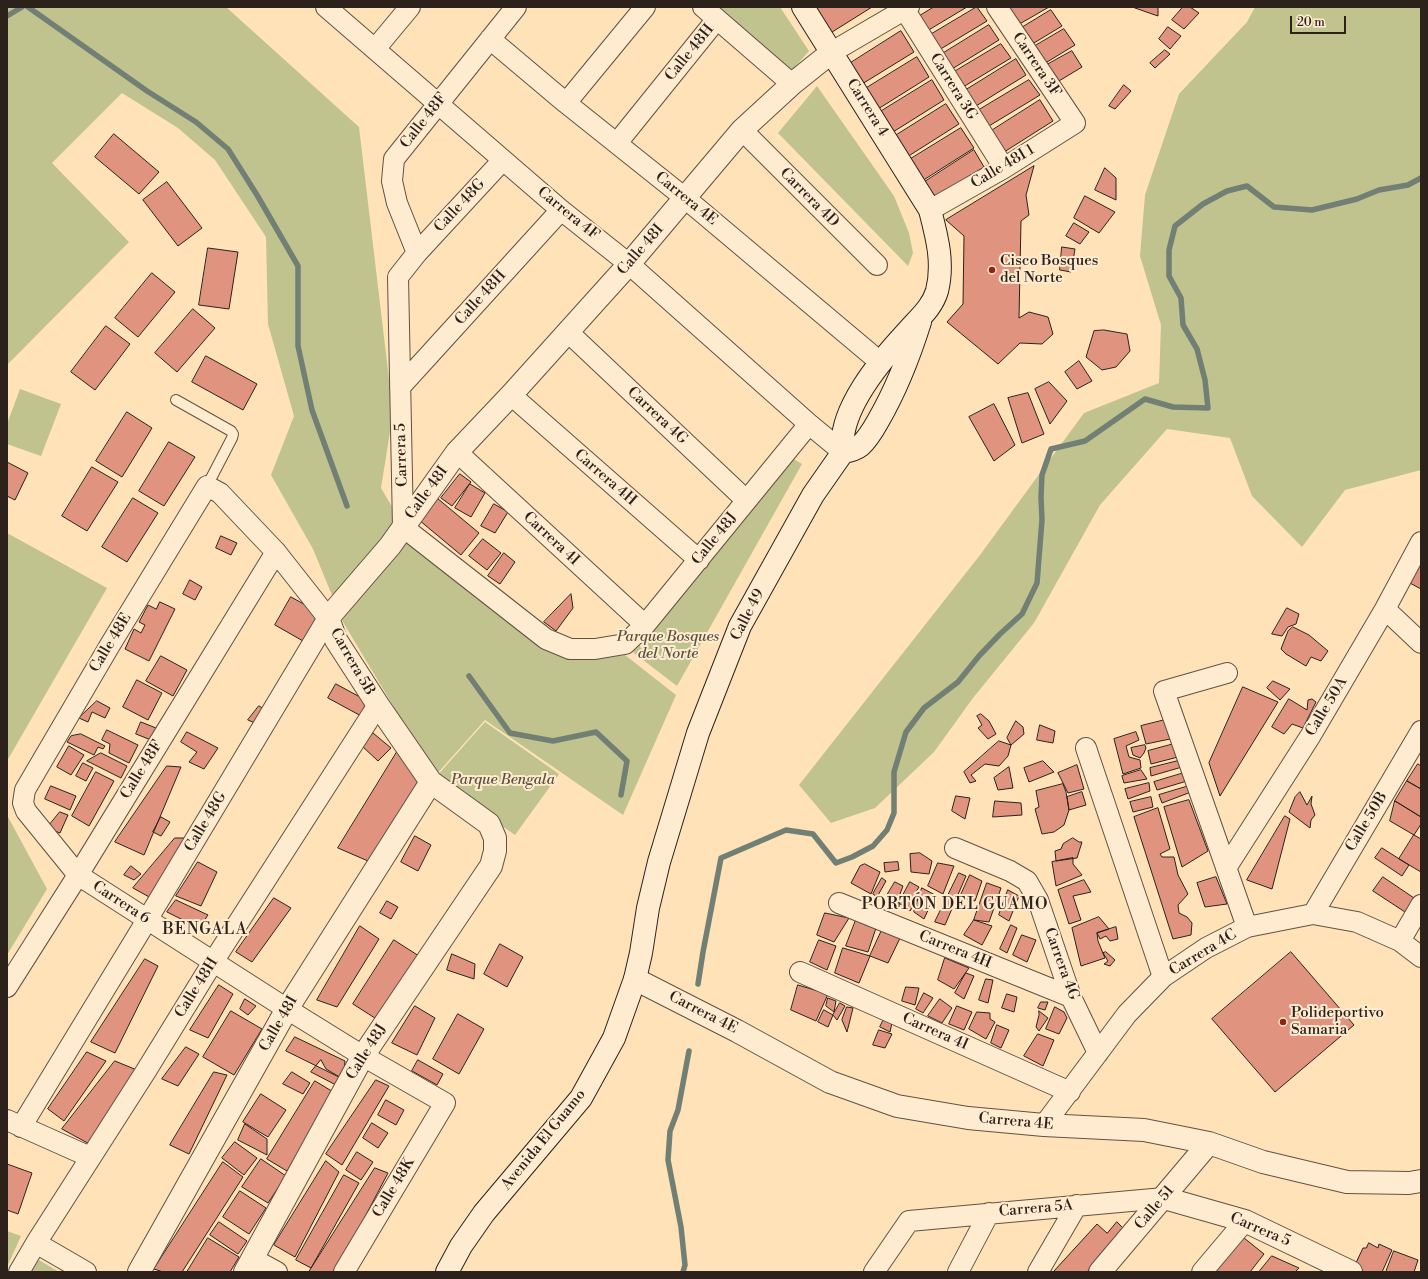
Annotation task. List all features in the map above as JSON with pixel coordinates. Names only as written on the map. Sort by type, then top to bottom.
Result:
[{"type":"street","name":"Carrera 4F","points":[[326,7],[502,160],[561,210],[629,264],[809,424]]},
{"type":"street","points":[[375,49],[410,7]]},
{"type":"street","name":"Calle 48F","points":[[417,253],[397,203],[392,181],[394,159],[516,7]]},
{"type":"street","points":[[566,103],[645,7]]},
{"type":"street","name":"Carrera 4","points":[[803,7],[930,210]]},
{"type":"street","name":"Carrera 3F","points":[[997,7],[1075,123]]},
{"type":"street","name":"Calle 48I","points":[[403,527],[457,452],[512,395],[629,264],[742,130],[792,84],[832,52],[905,8]]},
{"type":"street","name":"Carrera 3G","points":[[905,8],[1004,168]]},
{"type":"street","points":[[710,13],[792,84]]},
{"type":"street","name":"Calle 48H","points":[[617,143],[710,13]]},
{"type":"street","name":"Carrera 4E","points":[[490,39],[566,103],[685,198],[880,362]]},
{"type":"street","name":"Calle 48I 1","points":[[930,210],[1004,168],[1075,123]]},
{"type":"street","name":"Carrera 4D","points":[[742,130],[876,265]]},
{"type":"street","name":"Calle 48G","points":[[417,253],[502,160]]},
{"type":"street","name":"Calle 48H","points":[[400,387],[561,210]]},
{"type":"street","points":[[843,452],[842,436],[860,390],[880,362],[931,305],[937,291],[939,246],[930,210]]},
{"type":"street","name":"Carrera 5","points":[[403,527],[398,276],[417,253]]},
{"type":"street","points":[[809,424],[843,452],[851,451],[859,447],[867,438],[886,408],[906,364],[922,315]]},
{"type":"street","name":"Carrera 4G","points":[[568,332],[746,500]]},
{"type":"street","name":"Carrera 4H","points":[[512,395],[698,560]]},
{"type":"street","name":"Calle 48J","points":[[403,527],[546,639],[570,650],[595,649],[625,644],[645,625],[809,424]]},
{"type":"street","name":"Carrera 4I","points":[[457,452],[645,625]]},
{"type":"street","name":"Calle 49","points":[[666,837],[698,733],[740,626],[813,495],[843,452]]},
{"type":"street","name":"Carrera 5B","points":[[207,486],[220,493],[276,552],[328,618],[336,640],[378,705],[431,782],[489,824],[496,838]]},
{"type":"street","name":"Calle 48E","points":[[23,803],[25,790],[29,783],[110,645],[207,486]]},
{"type":"street","name":"Calle 48G","points":[[14,1124],[147,920],[328,618],[390,546],[403,527]]},
{"type":"street","name":"Calle 50A","points":[[1226,868],[1311,735],[1385,609],[1421,542]]},
{"type":"street","name":"Calle 48F","points":[[7,987],[78,875],[276,552]]},
{"type":"street","points":[[1385,609],[1421,643]]},
{"type":"street","points":[[1227,672],[1164,691],[1247,927]]},
{"type":"street","name":"Calle 48H","points":[[19,1272],[213,962],[378,705]]},
{"type":"street","name":"Calle 50B","points":[[1313,914],[1421,731]]},
{"type":"street","points":[[1086,748],[1163,977]]},
{"type":"street","name":"Calle 48I","points":[[139,1272],[287,1009],[431,782]]},
{"type":"street","name":"Carrera 6","points":[[23,803],[26,811],[78,875],[287,1009],[363,1056],[445,1103]]},
{"type":"street","name":"Avenida El Guamo","points":[[447,1272],[461,1246],[484,1213],[581,1098],[614,1038],[635,978],[641,953],[648,908],[666,837]]},
{"type":"street","name":"Calle 48J","points":[[249,1265],[363,1056],[491,866],[495,851],[496,838]]},
{"type":"street","name":"Carrera 4G","points":[[956,848],[1010,871],[1027,881],[1038,900],[1071,997],[1098,1053]]},
{"type":"street","name":"Carrera 4H","points":[[838,903],[1071,997]]},
{"type":"street","points":[[1400,941],[1421,905]]},
{"type":"street","name":"Carrera 4C","points":[[1044,1125],[1128,1014],[1163,977],[1206,948],[1247,927],[1313,914],[1358,922],[1400,941],[1421,956]]},
{"type":"street","name":"Carrera 4I","points":[[800,972],[1070,1092]]},
{"type":"street","name":"Carrera 4E","points":[[635,978],[737,1031],[830,1082],[897,1106],[968,1118],[1044,1125],[1144,1130],[1209,1143],[1263,1162],[1347,1182],[1409,1183],[1421,1181]]},
{"type":"street","name":"Calle 48K","points":[[344,1272],[445,1103]]},
{"type":"street","points":[[14,1124],[90,1157]]},
{"type":"street","name":"Calle 51","points":[[1100,1272],[1209,1143]]},
{"type":"street","name":"Carrera 5","points":[[1164,1198],[1245,1221],[1351,1272]]},
{"type":"street","name":"Carrera 5A","points":[[874,1272],[908,1221],[1164,1198]]},
{"type":"street","points":[[1038,1272],[1076,1206]]},
{"type":"street","points":[[958,1272],[989,1213]]},
{"type":"street","points":[[1202,1272],[1245,1221]]},
{"type":"street","points":[[36,1243],[86,1272]]},
{"type":"street","points":[[249,1265],[277,1272]]},
{"type":"lane","points":[[176,400],[231,431],[233,434],[207,486]]},
{"type":"green space","points":[[7,7],[226,7],[359,127],[393,413],[381,488],[417,549],[541,648],[567,659],[595,659],[625,655],[676,695],[623,815],[485,720],[435,776],[343,622],[313,549],[271,475],[294,416],[268,324],[266,237],[215,160],[178,128],[122,93],[52,163],[129,242],[7,365]]},
{"type":"green space","points":[[712,7],[780,7],[809,51],[788,75]]},
{"type":"green space","points":[[1255,7],[1421,7],[1421,470],[1345,490],[1302,547],[1252,496],[1230,438],[1167,429],[1100,505],[1034,623],[973,698],[934,752],[875,808],[831,823],[799,785],[980,555],[1084,413],[1159,383],[1161,325],[1140,256],[1145,195],[1179,94],[1247,22]]},
{"type":"green space","points":[[817,86],[894,196],[909,233],[913,253],[908,266],[778,133]]},
{"type":"green space","points":[[20,389],[61,404],[41,456],[7,444],[7,424]]},
{"type":"green space","name":"Parque Bosques del Norte","points":[[792,458],[802,464],[677,686],[630,650]]},
{"type":"green space","points":[[7,533],[107,588],[7,761]]},
{"type":"green space","name":"Parque Bengala","points":[[485,722],[559,774],[515,835],[435,778]]},
{"type":"green space","points":[[7,815],[47,889],[7,955]]},
{"type":"green space","points":[[7,1231],[21,1236],[7,1267]]},
{"type":"green space","points":[[39,1260],[59,1272],[30,1272]]},
{"type":"building","points":[[819,7],[872,7],[829,34],[814,10]]},
{"type":"building","points":[[934,7],[967,7],[927,31],[918,17]]},
{"type":"building","points":[[977,7],[987,21],[939,50],[930,35]]},
{"type":"building","points":[[1011,7],[1049,7],[1016,26],[1005,10]]},
{"type":"building","points":[[1158,7],[1158,16],[1135,8]]},
{"type":"building","points":[[1183,7],[1190,7],[1199,13],[1184,29],[1172,20]]},
{"type":"building","points":[[1051,10],[1062,26],[1029,46],[1018,30]]},
{"type":"building","points":[[989,25],[999,40],[952,69],[942,54]]},
{"type":"building","points":[[1168,27],[1181,36],[1170,49],[1159,39]]},
{"type":"building","points":[[1064,29],[1075,45],[1042,65],[1030,49]]},
{"type":"building","points":[[901,31],[914,52],[862,84],[849,64]]},
{"type":"building","points":[[1001,44],[1011,58],[963,87],[954,72]]},
{"type":"building","points":[[1165,50],[1170,54],[1155,68],[1150,63]]},
{"type":"building","points":[[1072,51],[1082,67],[1054,84],[1043,67]]},
{"type":"building","points":[[917,57],[929,77],[878,109],[865,89]]},
{"type":"building","points":[[1016,59],[1026,75],[976,106],[966,90]]},
{"type":"building","points":[[932,80],[944,100],[893,132],[880,112]]},
{"type":"building","points":[[1029,80],[1040,95],[989,126],[979,110]]},
{"type":"building","points":[[1124,85],[1131,91],[1115,109],[1109,106]]},
{"type":"building","points":[[1040,100],[1053,121],[1001,154],[988,133]]},
{"type":"building","points":[[946,104],[959,124],[907,157],[895,136]]},
{"type":"building","points":[[961,128],[974,148],[922,181],[909,160]]},
{"type":"building","points":[[114,134],[159,172],[139,194],[95,157]]},
{"type":"building","points":[[974,150],[984,167],[933,198],[923,183]]},
{"type":"building","name":"Cisco Bosques del Norte","points":[[1034,166],[1026,195],[1029,215],[1021,221],[1019,318],[1029,312],[1048,317],[1053,334],[1042,344],[1020,343],[998,364],[947,322],[963,304],[964,236],[946,220]]},
{"type":"building","points":[[1105,168],[1116,178],[1116,200],[1095,190]]},
{"type":"building","points":[[167,182],[202,228],[178,246],[143,200]]},
{"type":"building","points":[[1085,196],[1115,212],[1099,233],[1074,218]]},
{"type":"building","points":[[1074,223],[1089,232],[1080,244],[1066,236]]},
{"type":"building","points":[[1062,247],[1075,249],[1071,272],[1060,270]]},
{"type":"building","points":[[208,248],[238,252],[229,309],[199,305]]},
{"type":"building","points":[[152,273],[175,292],[138,337],[115,318]]},
{"type":"building","points":[[193,309],[215,328],[177,372],[155,353]]},
{"type":"building","points":[[106,326],[130,344],[95,390],[71,372]]},
{"type":"building","points":[[1104,330],[1127,334],[1130,351],[1116,367],[1102,370],[1086,357],[1094,331]]},
{"type":"building","points":[[206,356],[257,384],[243,410],[192,382]]},
{"type":"building","points":[[1079,361],[1092,381],[1077,389],[1065,372]]},
{"type":"building","points":[[1049,382],[1067,401],[1050,424],[1035,389]]},
{"type":"building","points":[[1028,393],[1044,434],[1022,443],[1008,398]]},
{"type":"building","points":[[994,404],[1015,445],[994,461],[969,417]]},
{"type":"building","points":[[127,412],[152,428],[122,477],[96,461]]},
{"type":"building","points":[[169,442],[195,457],[164,506],[139,491]]},
{"type":"building","points":[[7,462],[28,473],[15,500],[7,496]]},
{"type":"building","points":[[92,467],[118,482],[87,531],[62,516]]},
{"type":"building","points":[[460,474],[471,482],[452,506],[441,498]]},
{"type":"building","points":[[470,484],[485,493],[471,517],[455,508]]},
{"type":"building","points":[[133,498],[158,513],[127,562],[102,547]]},
{"type":"building","points":[[437,498],[479,533],[461,555],[419,520]]},
{"type":"building","points":[[494,504],[508,512],[495,533],[481,526]]},
{"type":"building","points":[[221,536],[237,543],[231,555],[216,548]]},
{"type":"building","points":[[483,539],[501,553],[487,570],[469,556]]},
{"type":"building","points":[[504,553],[515,562],[500,584],[488,576]]},
{"type":"building","points":[[1421,559],[1421,589],[1408,582]]},
{"type":"building","points":[[190,580],[202,587],[195,600],[183,594]]},
{"type":"building","points":[[571,594],[573,608],[556,631],[544,622]]},
{"type":"building","points":[[291,597],[320,613],[303,641],[275,625]]},
{"type":"building","points":[[160,602],[175,609],[149,661],[125,649],[134,629],[141,633],[145,625],[139,622],[148,605],[156,609]]},
{"type":"building","points":[[1287,608],[1299,614],[1296,624],[1288,627],[1282,636],[1272,634]]},
{"type":"building","points":[[1293,627],[1309,635],[1328,651],[1321,661],[1311,657],[1306,666],[1286,654],[1281,649],[1288,631]]},
{"type":"building","points":[[161,656],[187,670],[173,696],[146,681]]},
{"type":"building","points":[[137,680],[162,693],[148,720],[123,707]]},
{"type":"building","points":[[1273,681],[1290,689],[1280,700],[1267,688]]},
{"type":"building","points":[[336,684],[371,703],[363,717],[328,698]]},
{"type":"building","points":[[1243,687],[1278,702],[1220,796],[1209,763]]},
{"type":"building","points":[[1289,699],[1307,710],[1308,700],[1312,699],[1316,702],[1303,728],[1292,724],[1284,734],[1272,727]]},
{"type":"building","points":[[97,701],[110,708],[105,718],[92,712],[88,722],[79,718]]},
{"type":"building","points":[[259,706],[266,710],[257,724],[248,720]]},
{"type":"building","points":[[981,714],[989,721],[996,734],[988,739],[978,728],[982,725],[977,716]]},
{"type":"building","points":[[1165,720],[1170,739],[1146,744],[1141,726]]},
{"type":"building","points":[[1016,721],[1023,727],[1024,734],[1011,745],[1007,738]]},
{"type":"building","points":[[141,722],[156,728],[151,740],[136,734]]},
{"type":"building","points":[[1040,725],[1055,731],[1053,743],[1037,740]]},
{"type":"building","points":[[107,730],[138,745],[129,763],[109,753],[110,744],[102,740]]},
{"type":"building","points":[[187,732],[218,748],[204,769],[189,762],[197,752],[181,742]]},
{"type":"building","points":[[1136,732],[1139,740],[1126,746],[1129,757],[1140,760],[1141,768],[1123,774],[1114,739]]},
{"type":"building","points":[[373,733],[391,748],[378,761],[362,746]]},
{"type":"building","points":[[81,734],[105,746],[103,749],[98,747],[94,755],[67,742],[71,736]]},
{"type":"building","points":[[999,741],[1011,745],[1008,756],[999,766],[985,764],[971,775],[976,781],[970,783],[964,772]]},
{"type":"building","points":[[1174,744],[1178,757],[1151,764],[1148,751]]},
{"type":"building","points":[[1145,745],[1146,748],[1140,758],[1133,755],[1131,748]]},
{"type":"building","points":[[69,746],[84,755],[71,775],[57,767]]},
{"type":"building","points":[[397,752],[422,782],[375,864],[338,848]]},
{"type":"building","points":[[101,753],[127,766],[121,778],[87,761]]},
{"type":"building","points":[[1043,761],[1054,772],[1029,782],[1024,768]]},
{"type":"building","points":[[1178,761],[1182,767],[1151,776],[1150,768]]},
{"type":"building","points":[[83,763],[93,768],[86,781],[76,776]]},
{"type":"building","points":[[1418,764],[1421,766],[1421,789],[1407,781]]},
{"type":"building","points":[[1077,765],[1084,789],[1068,793],[1058,773]]},
{"type":"building","points":[[167,766],[181,767],[144,855],[115,842]]},
{"type":"building","points":[[1009,767],[1013,788],[998,790],[994,778]]},
{"type":"building","points":[[1141,770],[1147,779],[1124,783],[1122,776]]},
{"type":"building","points":[[96,772],[114,781],[89,826],[72,816]]},
{"type":"building","points":[[1184,773],[1187,781],[1157,790],[1154,782]]},
{"type":"building","points":[[1407,781],[1421,789],[1421,817],[1395,801]]},
{"type":"building","points":[[1149,783],[1150,791],[1128,799],[1125,789]]},
{"type":"building","points":[[1063,784],[1069,810],[1064,825],[1054,832],[1042,834],[1035,809],[1039,807],[1036,791]]},
{"type":"building","points":[[51,786],[76,796],[70,810],[45,799]]},
{"type":"building","points":[[1189,786],[1191,792],[1162,803],[1159,795]]},
{"type":"building","points":[[1082,792],[1086,805],[1069,810],[1067,797]]},
{"type":"building","points":[[1300,792],[1307,805],[1312,796],[1311,804],[1315,815],[1311,820],[1310,828],[1289,812],[1295,797]]},
{"type":"building","points":[[956,796],[970,798],[965,819],[952,811]]},
{"type":"building","points":[[1151,797],[1153,807],[1133,812],[1130,802]]},
{"type":"building","points":[[1189,800],[1208,851],[1182,867],[1164,807]]},
{"type":"building","points":[[995,801],[1021,803],[1022,815],[993,817]]},
{"type":"building","points":[[1395,801],[1421,817],[1421,824],[1414,835],[1390,821]]},
{"type":"building","points":[[1158,808],[1170,849],[1160,854],[1162,857],[1174,857],[1178,875],[1188,894],[1178,905],[1179,913],[1187,917],[1192,923],[1191,935],[1173,939],[1134,817]]},
{"type":"building","points":[[60,812],[68,815],[60,833],[47,828]]},
{"type":"building","points":[[1285,816],[1290,819],[1272,889],[1247,880]]},
{"type":"building","points":[[161,817],[170,822],[161,836],[153,832]]},
{"type":"building","points":[[1414,835],[1421,839],[1421,872],[1399,859]]},
{"type":"building","points":[[415,836],[431,845],[418,871],[401,862]]},
{"type":"building","points":[[175,838],[188,838],[151,898],[133,888]]},
{"type":"building","points":[[1073,838],[1079,842],[1082,842],[1077,858],[1056,861],[1055,851],[1061,849],[1063,844]]},
{"type":"building","points":[[1382,848],[1409,865],[1402,876],[1375,858]]},
{"type":"building","points":[[920,853],[932,861],[929,874],[911,872],[910,854]]},
{"type":"building","points":[[1073,858],[1073,864],[1082,875],[1056,886],[1052,862]]},
{"type":"building","points":[[198,862],[217,872],[201,906],[176,896]]},
{"type":"building","points":[[898,862],[899,870],[885,872],[884,863]]},
{"type":"building","points":[[938,863],[954,866],[943,894],[928,886]]},
{"type":"building","points":[[865,864],[880,872],[871,894],[851,883],[860,866]]},
{"type":"building","points":[[131,866],[141,874],[134,880],[124,875]]},
{"type":"building","points":[[959,873],[966,876],[945,925],[935,922]]},
{"type":"building","points":[[970,875],[982,881],[975,901],[960,897]]},
{"type":"building","points":[[1216,877],[1227,904],[1205,907],[1197,883]]},
{"type":"building","points":[[1383,877],[1414,898],[1405,912],[1373,891]]},
{"type":"building","points":[[882,878],[886,881],[877,897],[873,894]]},
{"type":"building","points":[[1084,880],[1091,892],[1073,896],[1081,920],[1069,924],[1058,890]]},
{"type":"building","points":[[895,882],[903,886],[900,894],[899,907],[886,897]]},
{"type":"building","points":[[910,882],[919,887],[914,895],[918,898],[910,911],[899,903]]},
{"type":"building","points":[[987,883],[1001,888],[989,922],[974,920]]},
{"type":"building","points":[[922,888],[935,895],[924,919],[914,912]]},
{"type":"building","points":[[1008,890],[1019,896],[1009,921],[999,915]]},
{"type":"building","points":[[274,898],[291,908],[252,962],[236,952]]},
{"type":"building","points":[[176,900],[208,915],[199,928],[167,912]]},
{"type":"building","points":[[387,901],[398,907],[391,919],[380,913]]},
{"type":"building","points":[[825,913],[849,918],[834,942],[817,935]]},
{"type":"building","points":[[1099,917],[1109,929],[1097,933],[1098,941],[1105,958],[1081,966],[1072,928]]},
{"type":"building","points":[[856,920],[876,928],[868,952],[846,946]]},
{"type":"building","points":[[974,920],[992,926],[982,945],[964,935]]},
{"type":"building","points":[[1011,925],[1017,928],[1007,953],[1000,949]]},
{"type":"building","points":[[360,926],[379,939],[337,1007],[317,1000]]},
{"type":"building","points":[[1116,927],[1118,939],[1110,941],[1106,936],[1100,939],[1097,933]]},
{"type":"building","points":[[882,930],[901,936],[888,963],[870,956]]},
{"type":"building","points":[[1022,935],[1036,940],[1027,962],[1013,955]]},
{"type":"building","points":[[394,940],[419,956],[378,1020],[353,1004]]},
{"type":"building","points":[[819,940],[836,946],[827,970],[810,962]]},
{"type":"building","points":[[500,944],[523,957],[507,987],[484,974]]},
{"type":"building","points":[[843,948],[870,956],[859,983],[835,973]]},
{"type":"building","points":[[1106,952],[1115,960],[1110,966],[1104,964],[1108,961],[1103,953]]},
{"type":"building","name":"Polideportivo Samaria","points":[[1291,952],[1354,1025],[1275,1092],[1212,1019]]},
{"type":"building","points":[[452,954],[475,964],[474,979],[447,970]]},
{"type":"building","points":[[945,958],[969,968],[954,989],[938,980]]},
{"type":"building","points":[[145,959],[158,966],[115,1053],[91,1042]]},
{"type":"building","points":[[966,973],[974,976],[964,999],[955,993]]},
{"type":"building","points":[[986,979],[993,980],[988,1003],[979,1000]]},
{"type":"building","points":[[219,985],[233,994],[208,1038],[190,1030]]},
{"type":"building","points":[[798,985],[828,994],[816,1021],[791,1010]]},
{"type":"building","points":[[906,987],[919,988],[915,1005],[902,1001]]},
{"type":"building","points":[[924,993],[933,998],[923,1013],[916,1009]]},
{"type":"building","points":[[1007,994],[1017,997],[1014,1012],[1002,1008]]},
{"type":"building","points":[[828,998],[836,1001],[834,1012],[826,1006]]},
{"type":"building","points":[[245,999],[256,1006],[248,1015],[240,1009]]},
{"type":"building","points":[[940,999],[952,1008],[942,1023],[928,1016]]},
{"type":"building","points":[[1041,1002],[1048,1002],[1045,1010],[1038,1008]]},
{"type":"building","points":[[840,1003],[845,1006],[837,1020],[833,1015]]},
{"type":"building","points":[[415,1006],[435,1018],[417,1055],[392,1043]]},
{"type":"building","points":[[957,1006],[972,1012],[964,1030],[949,1024]]},
{"type":"building","points":[[847,1007],[853,1008],[847,1032],[842,1020]]},
{"type":"building","points":[[1055,1007],[1064,1012],[1067,1018],[1059,1034],[1046,1029]]},
{"type":"building","points":[[824,1010],[833,1015],[828,1027],[818,1022]]},
{"type":"building","points":[[231,1011],[262,1029],[234,1075],[203,1057]]},
{"type":"building","points":[[1039,1011],[1048,1018],[1039,1031],[1036,1027]]},
{"type":"building","points":[[977,1012],[990,1013],[990,1019],[995,1022],[986,1039],[969,1029]]},
{"type":"building","points":[[887,1013],[893,1018],[890,1032],[880,1027]]},
{"type":"building","points":[[458,1014],[484,1029],[459,1074],[433,1059]]},
{"type":"building","points":[[997,1025],[1009,1030],[1001,1048],[991,1043]]},
{"type":"building","points":[[879,1030],[892,1034],[885,1048],[873,1045]]},
{"type":"building","points":[[1038,1034],[1054,1040],[1043,1066],[1024,1056]]},
{"type":"building","points":[[295,1037],[345,1061],[343,1079],[286,1051]]},
{"type":"building","points":[[186,1047],[199,1054],[178,1086],[162,1079]]},
{"type":"building","points":[[87,1052],[106,1061],[64,1121],[48,1109]]},
{"type":"building","points":[[321,1060],[326,1069],[343,1079],[336,1085],[311,1072]]},
{"type":"building","points":[[418,1060],[443,1074],[437,1085],[412,1071]]},
{"type":"building","points":[[115,1061],[144,1073],[93,1146],[62,1129]]},
{"type":"building","points":[[214,1072],[227,1075],[189,1154],[170,1145]]},
{"type":"building","points":[[292,1072],[310,1083],[303,1094],[283,1084]]},
{"type":"building","points":[[376,1080],[389,1086],[342,1165],[326,1154]]},
{"type":"building","points":[[315,1081],[335,1093],[287,1171],[267,1159]]},
{"type":"building","points":[[261,1094],[286,1110],[268,1137],[243,1122]]},
{"type":"building","points":[[386,1100],[404,1110],[396,1125],[378,1115]]},
{"type":"building","points":[[372,1123],[388,1133],[378,1148],[363,1138]]},
{"type":"building","points":[[245,1124],[267,1139],[267,1155],[238,1140]]},
{"type":"building","points":[[235,1142],[257,1158],[244,1175],[222,1158]]},
{"type":"building","points":[[357,1152],[373,1162],[361,1180],[346,1170]]},
{"type":"building","points":[[261,1159],[286,1176],[268,1203],[242,1187]]},
{"type":"building","points":[[326,1161],[339,1172],[295,1257],[274,1245]]},
{"type":"building","points":[[223,1162],[243,1177],[182,1272],[163,1272],[154,1269]]},
{"type":"building","points":[[7,1164],[32,1173],[18,1214],[7,1210]]},
{"type":"building","points":[[375,1168],[388,1173],[336,1272],[309,1272]]},
{"type":"building","points":[[344,1175],[359,1183],[311,1268],[296,1260]]},
{"type":"building","points":[[240,1191],[266,1208],[249,1234],[223,1217]]},
{"type":"building","points":[[219,1222],[247,1241],[238,1254],[210,1235]]},
{"type":"building","points":[[1117,1222],[1125,1230],[1087,1272],[1054,1271],[1097,1224],[1107,1233]]},
{"type":"building","points":[[1239,1234],[1264,1254],[1250,1272],[1210,1272]]},
{"type":"building","points":[[208,1238],[239,1257],[230,1272],[187,1272]]},
{"type":"building","points":[[1369,1243],[1378,1248],[1379,1244],[1392,1250],[1382,1272],[1365,1272],[1354,1267],[1363,1248],[1366,1248]]},
{"type":"building","points":[[1394,1251],[1418,1260],[1414,1272],[1386,1272]]},
{"type":"building","points":[[1272,1256],[1299,1268],[1295,1272],[1259,1272]]},
{"type":"waterway","points":[[7,16],[22,7]]},
{"type":"waterway","points":[[28,7],[147,91],[196,122],[228,149],[257,195],[298,266],[298,346],[312,410],[347,506]]},
{"type":"waterway","points":[[698,984],[721,858],[786,830],[813,834],[836,863],[852,857],[873,846],[887,830],[894,813],[894,772],[906,732],[924,708],[958,682],[979,656],[1022,614],[1037,583],[1042,520],[1042,475],[1051,449],[1085,441],[1145,399],[1173,407],[1208,408],[1205,380],[1197,349],[1183,325],[1181,298],[1169,276],[1169,250],[1175,226],[1203,204],[1227,191],[1247,186],[1274,207],[1312,210],[1357,199],[1379,190],[1408,185],[1421,178]]},
{"type":"waterway","points":[[469,676],[510,733],[553,741],[596,732],[627,761],[621,795]]},
{"type":"waterway","points":[[683,1272],[685,1265],[681,1227],[668,1160],[670,1131],[678,1110],[689,1051]]},
{"type":"place","name":"Cisco Bosques del Norte","points":[[992,270]]},
{"type":"place","name":"Polideportivo Samaria","points":[[1283,1022]]},
{"type":"district","name":"PORTÓN DEL GUAMO","points":[[955,905]]},
{"type":"district","name":"BENGALA","points":[[205,930]]}]
